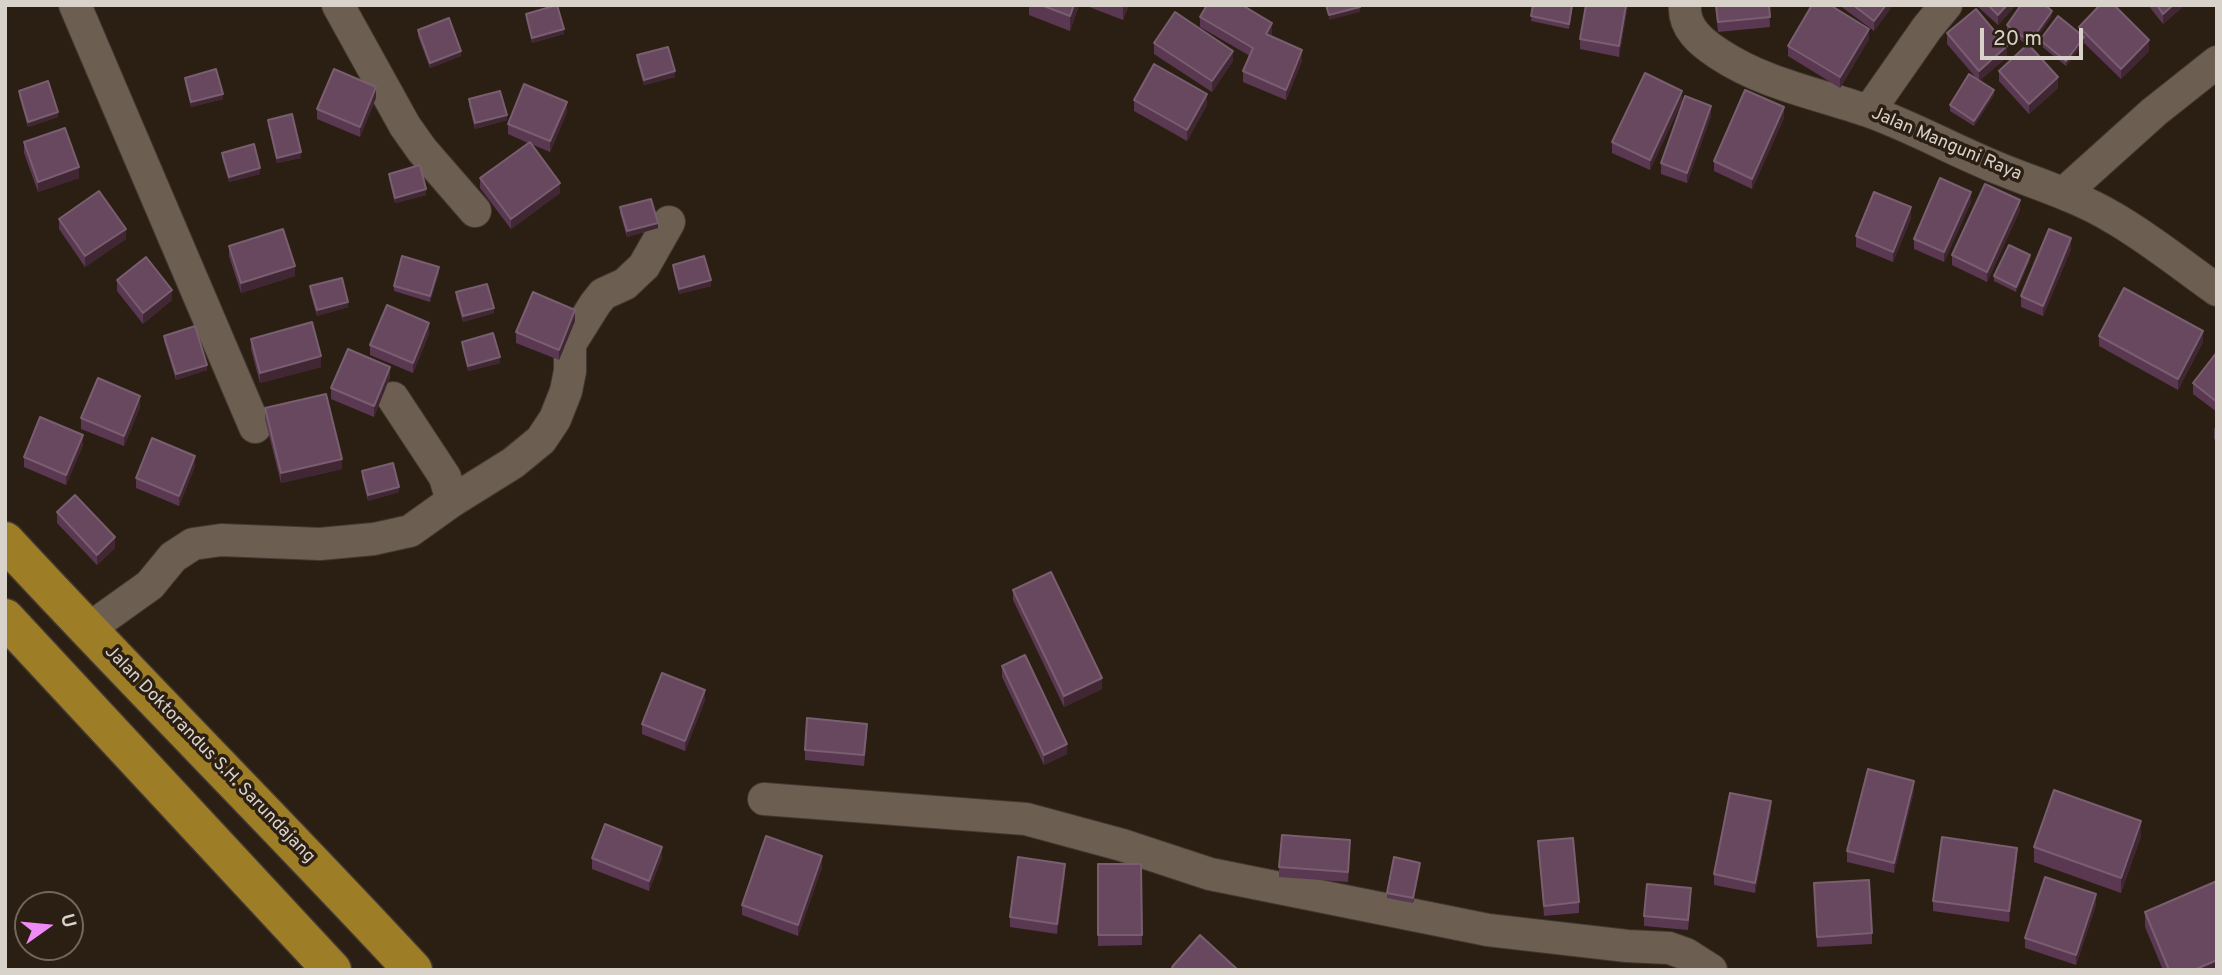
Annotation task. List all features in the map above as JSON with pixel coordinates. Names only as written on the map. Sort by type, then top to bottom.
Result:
[{"type":"highway","name":"Jalan Doktorandus S.H. Sarundajang","points":[[5,541],[413,970]]},
{"type":"highway","points":[[5,618],[332,970]]},
{"type":"street","points":[[75,5],[255,427]]},
{"type":"street","points":[[338,5],[405,126],[422,150],[475,211]]},
{"type":"street","name":"Jalan Manguni Raya","points":[[1685,5],[1689,28],[1718,54],[1798,91],[1869,111],[1998,168],[2064,193],[2113,217],[2217,290]]},
{"type":"street","points":[[1869,111],[1927,28],[1947,5]]},
{"type":"street","points":[[2064,193],[2154,112],[2217,62]]},
{"type":"street","points":[[87,629],[150,585],[173,557],[193,544],[220,540],[320,544],[374,539],[410,531],[513,463],[541,440],[555,419],[566,391],[570,370],[570,344],[603,294],[625,284],[644,266],[669,222]]},
{"type":"street","points":[[393,398],[445,477],[452,501]]},
{"type":"street","points":[[764,799],[1026,819],[1122,845],[1210,874],[1488,930],[1626,946],[1669,948],[1686,954],[1710,970]]},
{"type":"building","points":[[557,5],[564,29],[532,38],[526,14]]},
{"type":"building","points":[[1041,5],[1074,5],[1070,16]]},
{"type":"building","points":[[1207,5],[1242,5],[1272,23],[1266,34],[1302,50],[1286,90],[1243,71],[1253,48],[1200,17]]},
{"type":"building","points":[[1326,5],[1360,5],[1360,7],[1329,15]]},
{"type":"building","points":[[1533,5],[1572,5],[1569,24],[1531,16]]},
{"type":"building","points":[[1586,5],[1626,5],[1619,46],[1580,39]]},
{"type":"building","points":[[1716,5],[1769,5],[1770,17],[1718,22]]},
{"type":"building","points":[[1812,5],[1830,5],[1869,29],[1840,77],[1788,46]]},
{"type":"building","points":[[1853,5],[1886,5],[1874,21]]},
{"type":"building","points":[[1988,5],[2007,5],[1998,15]]},
{"type":"building","points":[[2021,5],[2045,5],[2052,11],[2030,42],[2007,25]]},
{"type":"building","points":[[2100,5],[2114,5],[2149,40],[2121,69],[2079,27]]},
{"type":"building","points":[[2157,5],[2173,5],[2163,14]]},
{"type":"building","points":[[1976,9],[2007,46],[1979,71],[1947,33]]},
{"type":"building","points":[[1175,12],[1233,51],[1212,81],[1154,43]]},
{"type":"building","points":[[2058,16],[2084,37],[2066,61],[2040,40]]},
{"type":"building","points":[[449,18],[461,51],[430,63],[418,30]]},
{"type":"building","points":[[2028,44],[2058,77],[2029,104],[1999,71]]},
{"type":"building","points":[[668,47],[675,71],[644,80],[637,55]]},
{"type":"building","points":[[1154,64],[1207,94],[1187,130],[1134,100]]},
{"type":"building","points":[[216,69],[223,94],[191,102],[185,78]]},
{"type":"building","points":[[334,69],[376,87],[360,127],[317,109]]},
{"type":"building","points":[[1645,73],[1682,91],[1650,160],[1612,142]]},
{"type":"building","points":[[1969,74],[1994,90],[1974,121],[1950,105]]},
{"type":"building","points":[[48,81],[58,112],[28,122],[19,91]]},
{"type":"building","points":[[524,84],[567,102],[550,141],[508,124]]},
{"type":"building","points":[[1745,90],[1784,107],[1752,179],[1714,161]]},
{"type":"building","points":[[500,91],[507,115],[475,123],[469,99]]},
{"type":"building","points":[[1685,96],[1711,106],[1687,173],[1661,163]]},
{"type":"building","points":[[292,114],[301,152],[277,158],[268,120]]},
{"type":"building","points":[[65,128],[79,167],[38,182],[24,142]]},
{"type":"building","points":[[530,142],[560,183],[511,219],[480,178]]},
{"type":"building","points":[[254,144],[260,168],[229,177],[222,153]]},
{"type":"building","points":[[420,165],[426,189],[395,198],[389,174]]},
{"type":"building","points":[[1940,178],[1971,192],[1944,252],[1914,239]]},
{"type":"building","points":[[1985,184],[2020,200],[1987,272],[1952,255]]},
{"type":"building","points":[[99,191],[126,229],[85,256],[59,219]]},
{"type":"building","points":[[1874,192],[1911,207],[1893,252],[1856,236]]},
{"type":"building","points":[[651,199],[658,223],[627,231],[620,207]]},
{"type":"building","points":[[283,229],[295,266],[241,283],[229,246]]},
{"type":"building","points":[[2049,229],[2071,238],[2043,306],[2021,296]]},
{"type":"building","points":[[2009,245],[2030,255],[2016,287],[1994,276]]},
{"type":"building","points":[[402,256],[439,267],[430,296],[394,286]]},
{"type":"building","points":[[704,256],[711,280],[679,289],[673,265]]},
{"type":"building","points":[[146,257],[172,290],[143,313],[117,280]]},
{"type":"building","points":[[342,278],[348,302],[317,310],[310,286]]},
{"type":"building","points":[[487,284],[494,308],[463,316],[456,292]]},
{"type":"building","points":[[2124,288],[2203,331],[2178,379],[2099,336]]},
{"type":"building","points":[[533,292],[575,310],[559,350],[516,332]]},
{"type":"building","points":[[387,305],[429,323],[413,363],[370,345]]},
{"type":"building","points":[[312,322],[321,356],[260,373],[251,339]]},
{"type":"building","points":[[195,326],[207,365],[176,374],[164,336]]},
{"type":"building","points":[[493,333],[500,357],[468,366],[462,342]]},
{"type":"building","points":[[348,349],[390,367],[374,406],[331,388]]},
{"type":"building","points":[[2217,352],[2217,402],[2193,383]]},
{"type":"building","points":[[98,378],[140,396],[124,436],[81,418]]},
{"type":"building","points":[[326,394],[342,459],[281,473],[265,408]]},
{"type":"building","points":[[40,417],[83,435],[66,475],[24,457]]},
{"type":"building","points":[[152,438],[195,456],[179,496],[136,478]]},
{"type":"building","points":[[393,463],[399,487],[368,495],[362,471]]},
{"type":"building","points":[[75,495],[115,537],[97,555],[57,512]]},
{"type":"building","points":[[1051,572],[1102,678],[1064,696],[1013,590]]},
{"type":"building","points":[[1025,655],[1067,744],[1044,755],[1002,666]]},
{"type":"building","points":[[662,673],[705,690],[685,741],[642,724]]},
{"type":"building","points":[[807,718],[867,724],[864,755],[805,750]]},
{"type":"building","points":[[1868,769],[1914,781],[1894,863],[1847,851]]},
{"type":"building","points":[[2054,790],[2141,821],[2121,878],[2034,847]]},
{"type":"building","points":[[1730,793],[1771,801],[1755,883],[1714,874]]},
{"type":"building","points":[[605,824],[662,847],[649,881],[592,858]]},
{"type":"building","points":[[1282,835],[1350,840],[1348,872],[1279,867]]},
{"type":"building","points":[[766,836],[822,856],[798,925],[742,905]]},
{"type":"building","points":[[1942,837],[2017,848],[2009,911],[1933,901]]},
{"type":"building","points":[[1573,838],[1579,902],[1544,906],[1538,841]]},
{"type":"building","points":[[1018,857],[1065,864],[1057,924],[1010,917]]},
{"type":"building","points":[[1394,857],[1420,863],[1413,898],[1387,893]]},
{"type":"building","points":[[1098,864],[1141,864],[1142,935],[1098,935]]},
{"type":"building","points":[[2045,877],[2096,894],[2076,955],[2025,938]]},
{"type":"building","points":[[1869,880],[1872,933],[1817,937],[1814,883]]},
{"type":"building","points":[[2217,881],[2217,960],[2194,970],[2169,970],[2145,912]]},
{"type":"building","points":[[1647,884],[1691,888],[1688,920],[1644,916]]},
{"type":"building","points":[[1200,935],[1238,970],[1175,970],[1172,967]]}]
